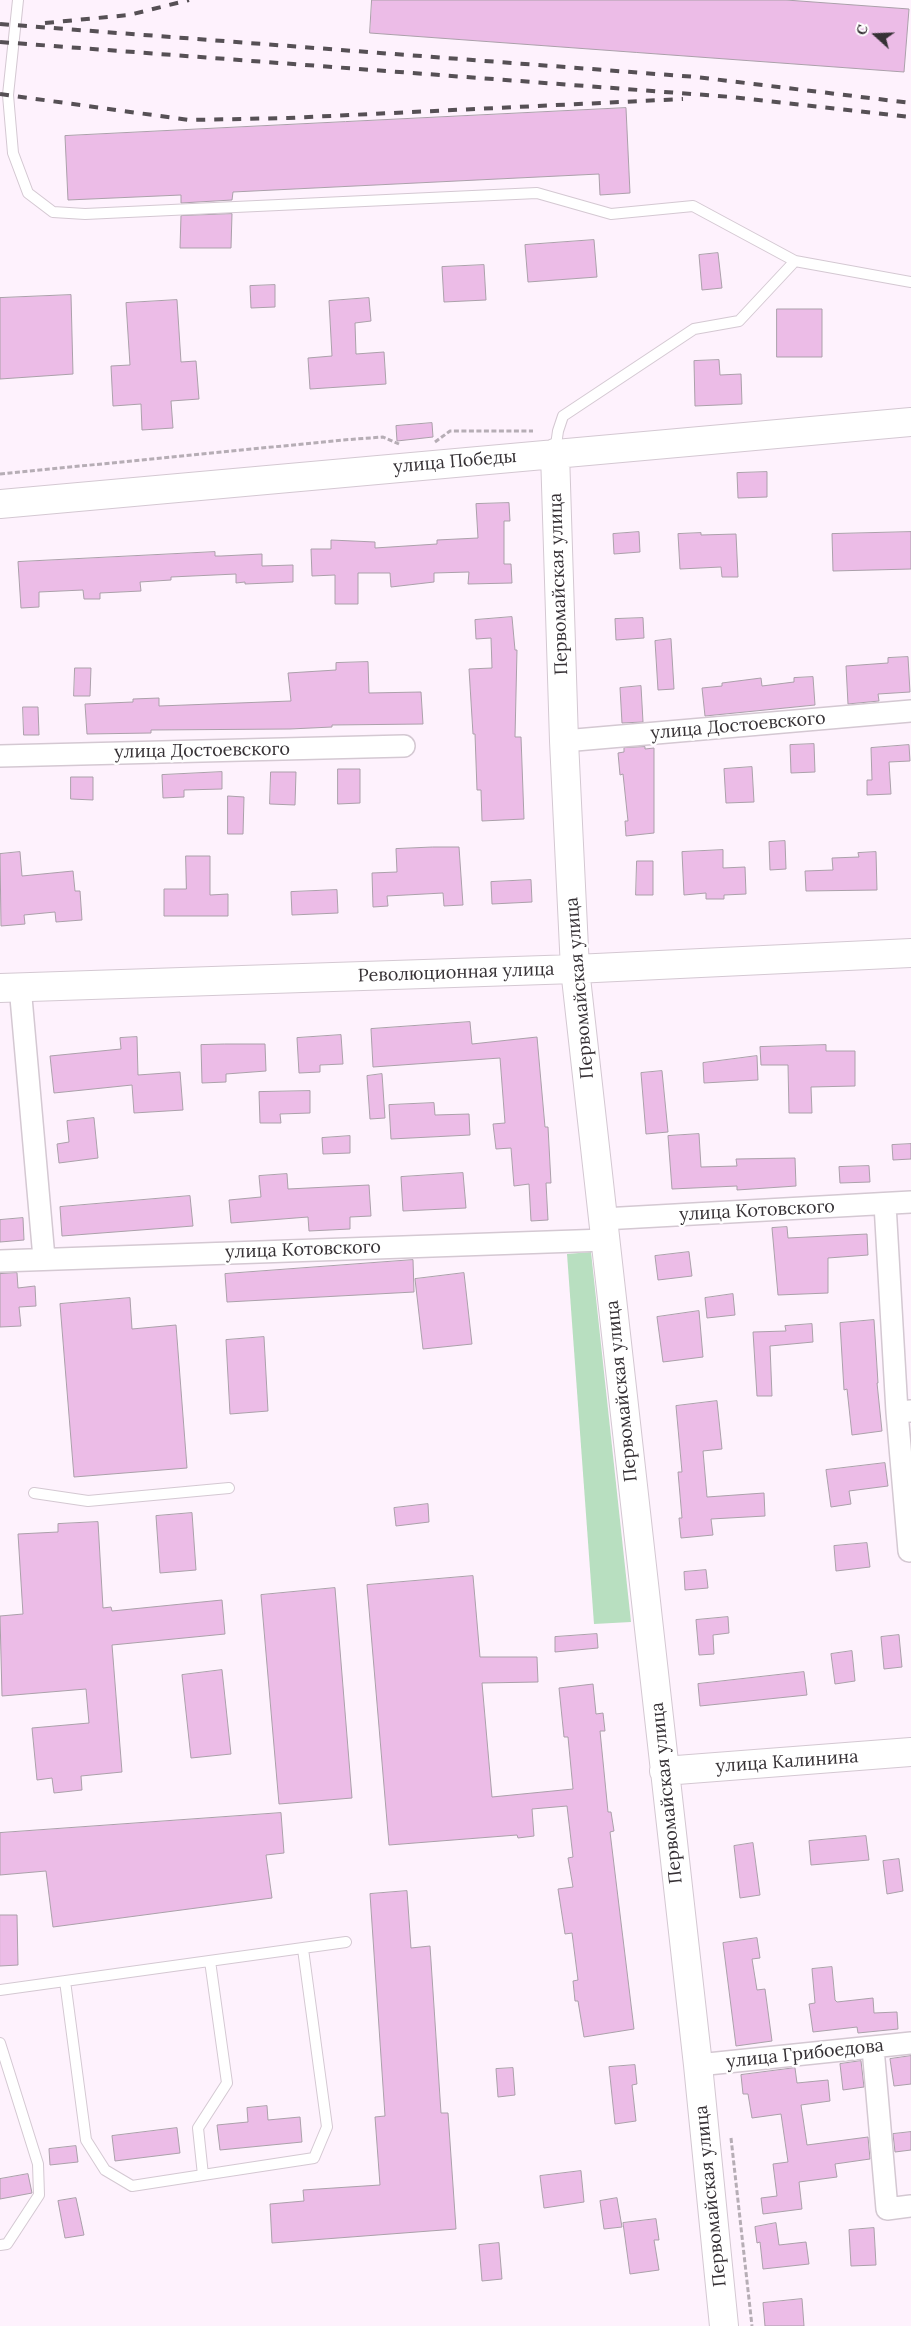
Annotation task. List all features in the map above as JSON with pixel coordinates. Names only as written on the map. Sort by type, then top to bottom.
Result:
[{"type":"street","name":"улица Победы","points":[[0,504],[557,442],[911,422]]},
{"type":"street","name":"Первомайская улица","points":[[557,442],[564,741],[575,969],[698,2065],[724,2326]]},
{"type":"street","name":"улица Достоевского","points":[[564,741],[911,712]]},
{"type":"street","name":"улица Достоевского","points":[[0,756],[404,746]]},
{"type":"street","name":"Революционная улица","points":[[10,987],[575,969],[911,953]]},
{"type":"street","points":[[10,987],[44,1258]]},
{"type":"street","name":"улица Котовского","points":[[0,1261],[604,1229],[911,1202]]},
{"type":"street","points":[[885,1204],[904,1412],[908,1551]]},
{"type":"street","name":"улица Калинина","points":[[664,1770],[911,1752]]},
{"type":"street","name":"улица Грибоедова","points":[[698,2065],[911,2044]]},
{"type":"street","points":[[873,2048],[887,2209],[911,2206]]},
{"type":"lane","points":[[18,0],[8,95],[13,153],[28,192],[53,212],[95,214],[537,193],[611,214],[693,206],[795,261],[911,282]]},
{"type":"lane","points":[[557,442],[563,416],[694,330],[739,320],[795,261]]},
{"type":"lane","points":[[34,1493],[88,1501],[230,1488]]},
{"type":"lane","points":[[0,1990],[346,1942]]},
{"type":"lane","points":[[65,1981],[86,2140],[105,2170],[132,2186],[314,2158],[327,2127],[303,1949]]},
{"type":"lane","points":[[203,2175],[198,2128],[227,2083],[210,1961]]},
{"type":"lane","points":[[0,2043],[38,2164],[39,2195],[7,2244],[0,2245]]},
{"type":"path","points":[[426,442],[435,442],[450,431],[557,442]]},
{"type":"path","points":[[0,474],[383,437],[401,445]]},
{"type":"path","points":[[730,2136],[752,2326]]},
{"type":"green space","points":[[591,1252],[631,1622],[594,1624],[567,1254]]},
{"type":"building","points":[[372,0],[786,0],[909,9],[904,72],[370,33]]},
{"type":"building","points":[[626,108],[630,193],[600,195],[599,174],[233,192],[232,200],[181,203],[181,195],[68,200],[65,136]]},
{"type":"building","points":[[232,214],[231,248],[180,248],[181,216]]},
{"type":"building","points":[[594,240],[597,277],[528,282],[525,245]]},
{"type":"building","points":[[718,253],[722,288],[702,290],[699,255]]},
{"type":"building","points":[[484,265],[486,300],[444,302],[442,267]]},
{"type":"building","points":[[275,285],[275,307],[251,308],[250,286]]},
{"type":"building","points":[[71,295],[73,374],[0,379],[0,298]]},
{"type":"building","points":[[369,298],[371,321],[355,323],[356,354],[384,352],[386,384],[310,389],[308,358],[332,356],[329,301]]},
{"type":"building","points":[[177,300],[181,362],[196,361],[199,399],[171,401],[173,428],[142,430],[141,404],[113,406],[111,366],[130,365],[126,303]]},
{"type":"building","points":[[777,309],[822,309],[822,357],[777,357]]},
{"type":"building","points":[[719,360],[720,375],[741,374],[742,404],[695,406],[694,361]]},
{"type":"building","points":[[432,423],[433,437],[397,441],[396,426]]},
{"type":"building","points":[[767,472],[767,497],[738,498],[737,473]]},
{"type":"building","points":[[509,503],[510,521],[504,521],[504,564],[511,564],[512,583],[468,584],[469,572],[434,573],[434,582],[391,587],[390,573],[358,573],[358,604],[335,604],[335,575],[312,576],[311,549],[331,549],[331,540],[375,542],[375,548],[437,544],[437,540],[478,538],[476,504]]},
{"type":"building","points":[[639,532],[640,552],[614,554],[613,534]]},
{"type":"building","points":[[911,532],[911,569],[833,571],[832,534]]},
{"type":"building","points":[[701,533],[701,535],[736,534],[738,577],[722,577],[721,567],[680,569],[678,534]]},
{"type":"building","points":[[215,552],[215,556],[262,554],[262,566],[293,565],[293,582],[236,583],[236,574],[171,577],[171,580],[140,582],[141,591],[100,593],[100,599],[84,599],[83,590],[39,592],[39,607],[21,608],[18,562]]},
{"type":"building","points":[[512,617],[515,650],[517,650],[515,737],[521,737],[524,819],[482,821],[481,790],[477,790],[475,734],[473,734],[469,669],[492,668],[491,638],[476,639],[475,620]]},
{"type":"building","points":[[643,618],[644,638],[616,640],[615,619]]},
{"type":"building","points":[[671,639],[674,689],[658,690],[655,641]]},
{"type":"building","points":[[908,657],[910,692],[878,694],[879,701],[848,704],[846,666],[888,663],[888,658]]},
{"type":"building","points":[[368,662],[369,693],[421,692],[423,724],[332,725],[332,727],[290,729],[151,730],[151,733],[87,734],[85,704],[133,702],[133,699],[159,698],[159,706],[291,701],[288,673],[336,670],[336,663]]},
{"type":"building","points":[[75,668],[91,668],[90,696],[74,696]]},
{"type":"building","points":[[813,677],[815,705],[705,716],[702,688],[722,686],[722,683],[761,678],[762,686],[794,682],[794,678]]},
{"type":"building","points":[[641,686],[643,722],[622,723],[620,688]]},
{"type":"building","points":[[23,707],[38,707],[39,735],[24,735]]},
{"type":"building","points":[[814,744],[815,772],[791,773],[790,745]]},
{"type":"building","points":[[909,745],[910,761],[889,762],[891,794],[867,795],[867,780],[872,780],[871,748]]},
{"type":"building","points":[[645,747],[645,749],[654,748],[654,833],[626,836],[625,821],[628,821],[623,774],[620,775],[618,753],[624,752],[624,748]]},
{"type":"building","points":[[752,767],[754,802],[726,803],[724,769]]},
{"type":"building","points":[[338,769],[360,769],[360,803],[338,804]]},
{"type":"building","points":[[222,772],[222,789],[184,790],[184,797],[163,798],[162,775]]},
{"type":"building","points":[[271,772],[296,772],[295,805],[270,804]]},
{"type":"building","points":[[71,777],[93,777],[93,800],[71,799]]},
{"type":"building","points":[[228,796],[244,797],[243,834],[228,834]]},
{"type":"building","points":[[785,841],[786,869],[770,870],[769,842]]},
{"type":"building","points":[[459,847],[463,905],[444,906],[443,893],[387,896],[388,906],[373,907],[372,873],[397,872],[396,849]]},
{"type":"building","points":[[723,850],[723,868],[745,867],[746,894],[724,895],[724,899],[706,899],[706,893],[684,895],[682,852]]},
{"type":"building","points":[[20,852],[22,876],[73,871],[75,891],[80,891],[82,920],[56,922],[55,912],[24,915],[25,924],[1,926],[0,854]]},
{"type":"building","points":[[876,852],[877,890],[806,891],[805,871],[833,870],[832,858],[859,857],[858,853]]},
{"type":"building","points":[[186,856],[210,856],[210,895],[228,894],[228,916],[164,916],[164,889],[186,889]]},
{"type":"building","points":[[637,861],[653,861],[653,895],[636,895]]},
{"type":"building","points":[[531,880],[532,902],[492,904],[491,882]]},
{"type":"building","points":[[337,890],[338,913],[292,915],[291,892]]},
{"type":"building","points":[[470,1022],[472,1044],[537,1037],[545,1127],[548,1127],[551,1183],[546,1183],[548,1220],[531,1221],[529,1184],[514,1186],[511,1148],[496,1149],[493,1124],[505,1123],[500,1058],[373,1067],[371,1029]]},
{"type":"building","points":[[341,1035],[343,1064],[320,1065],[320,1072],[299,1073],[297,1038]]},
{"type":"building","points":[[137,1037],[138,1075],[180,1072],[183,1110],[134,1113],[132,1085],[54,1093],[50,1056],[121,1049],[120,1038]]},
{"type":"building","points":[[265,1044],[266,1071],[226,1074],[226,1082],[202,1083],[201,1045]]},
{"type":"building","points":[[826,1045],[826,1051],[855,1051],[855,1086],[811,1087],[812,1113],[789,1113],[788,1065],[761,1065],[760,1047]]},
{"type":"building","points":[[757,1056],[758,1080],[704,1083],[703,1063]]},
{"type":"building","points":[[662,1071],[668,1132],[646,1134],[641,1073]]},
{"type":"building","points":[[382,1074],[385,1118],[370,1119],[367,1076]]},
{"type":"building","points":[[310,1091],[310,1113],[280,1114],[281,1123],[260,1123],[259,1092]]},
{"type":"building","points":[[434,1103],[435,1115],[469,1114],[470,1135],[391,1139],[389,1105]]},
{"type":"building","points":[[94,1118],[98,1158],[59,1163],[57,1144],[69,1142],[67,1121]]},
{"type":"building","points":[[699,1134],[701,1167],[737,1166],[736,1159],[795,1158],[796,1186],[737,1190],[737,1186],[672,1189],[668,1136]]},
{"type":"building","points":[[350,1136],[350,1153],[323,1154],[322,1138]]},
{"type":"building","points":[[911,1144],[911,1159],[893,1160],[892,1145]]},
{"type":"building","points":[[869,1166],[870,1182],[840,1183],[839,1167]]},
{"type":"building","points":[[463,1173],[466,1208],[403,1211],[401,1177]]},
{"type":"building","points":[[287,1174],[288,1189],[369,1185],[371,1216],[350,1217],[350,1229],[309,1231],[308,1217],[231,1223],[229,1200],[261,1197],[259,1176]]},
{"type":"building","points":[[190,1196],[193,1226],[62,1236],[60,1207]]},
{"type":"building","points":[[23,1218],[24,1240],[0,1242],[0,1220]]},
{"type":"building","points":[[787,1227],[788,1238],[867,1234],[868,1255],[828,1258],[828,1293],[778,1295],[772,1228]]},
{"type":"building","points":[[689,1252],[692,1276],[658,1280],[655,1256]]},
{"type":"building","points":[[413,1260],[414,1292],[227,1302],[225,1274]]},
{"type":"building","points":[[17,1273],[18,1288],[35,1286],[36,1306],[19,1307],[21,1326],[0,1327],[0,1274]]},
{"type":"building","points":[[464,1273],[472,1344],[423,1349],[415,1279]]},
{"type":"building","points":[[733,1294],[735,1315],[707,1318],[705,1298]]},
{"type":"building","points":[[130,1298],[132,1329],[176,1325],[187,1468],[74,1477],[60,1304]]},
{"type":"building","points":[[699,1311],[703,1357],[663,1362],[657,1317]]},
{"type":"building","points":[[874,1320],[877,1383],[882,1431],[852,1435],[847,1389],[844,1390],[840,1323]]},
{"type":"building","points":[[812,1324],[813,1342],[770,1346],[772,1396],[757,1396],[753,1332],[786,1331],[785,1326]]},
{"type":"building","points":[[264,1337],[268,1411],[230,1414],[226,1340]]},
{"type":"building","points":[[717,1401],[722,1449],[703,1451],[707,1497],[764,1493],[765,1516],[711,1519],[713,1535],[681,1538],[679,1518],[682,1518],[678,1472],[682,1472],[676,1406]]},
{"type":"building","points":[[885,1463],[888,1486],[849,1491],[851,1504],[831,1507],[826,1470]]},
{"type":"building","points":[[428,1504],[429,1522],[396,1526],[394,1508]]},
{"type":"building","points":[[192,1513],[196,1570],[160,1573],[156,1516]]},
{"type":"building","points":[[98,1522],[103,1608],[111,1607],[112,1611],[222,1600],[225,1634],[112,1645],[122,1772],[81,1776],[82,1790],[54,1793],[52,1778],[37,1780],[32,1728],[89,1723],[86,1689],[2,1696],[0,1616],[23,1614],[18,1534],[58,1532],[58,1524]]},
{"type":"building","points":[[867,1543],[870,1567],[836,1571],[834,1546]]},
{"type":"building","points":[[706,1570],[708,1588],[685,1590],[684,1572]]},
{"type":"building","points":[[473,1576],[480,1657],[537,1657],[538,1682],[482,1683],[492,1797],[573,1789],[568,1737],[564,1737],[559,1688],[593,1684],[596,1714],[603,1713],[605,1731],[600,1731],[608,1812],[611,1812],[614,1831],[610,1832],[634,2029],[584,2037],[578,2001],[575,2001],[573,1981],[578,1980],[572,1933],[565,1934],[558,1889],[573,1887],[568,1858],[573,1857],[567,1806],[532,1809],[534,1836],[518,1838],[517,1835],[389,1845],[367,1585]]},
{"type":"building","points":[[335,1588],[352,1798],[279,1804],[261,1595]]},
{"type":"building","points":[[728,1617],[729,1633],[713,1635],[714,1654],[699,1655],[696,1620]]},
{"type":"building","points":[[597,1634],[598,1648],[555,1652],[555,1637]]},
{"type":"building","points":[[899,1635],[902,1667],[884,1669],[881,1637]]},
{"type":"building","points":[[852,1651],[855,1681],[835,1684],[831,1654]]},
{"type":"building","points":[[222,1670],[231,1754],[191,1758],[182,1675]]},
{"type":"building","points":[[804,1672],[807,1695],[700,1706],[698,1684]]},
{"type":"building","points":[[281,1813],[284,1853],[266,1855],[272,1898],[53,1927],[46,1871],[0,1875],[0,1833]]},
{"type":"building","points":[[866,1836],[869,1860],[811,1865],[809,1841]]},
{"type":"building","points":[[753,1843],[760,1895],[740,1898],[734,1846]]},
{"type":"building","points":[[899,1859],[903,1891],[887,1894],[883,1861]]},
{"type":"building","points":[[407,1891],[411,1948],[430,1946],[441,2113],[448,2113],[456,2229],[272,2243],[270,2204],[304,2201],[303,2190],[380,2185],[375,2117],[385,2116],[370,1894]]},
{"type":"building","points":[[0,1915],[17,1915],[18,1965],[0,1966]]},
{"type":"building","points":[[757,1938],[760,1958],[752,1959],[757,1990],[765,1989],[772,2041],[736,2046],[723,1943]]},
{"type":"building","points":[[832,1967],[835,2000],[837,2002],[873,1998],[874,2013],[897,2012],[898,2029],[858,2033],[857,2027],[813,2032],[809,2004],[815,2003],[812,1969]]},
{"type":"building","points":[[911,2056],[911,2084],[894,2086],[890,2059]]},
{"type":"building","points":[[861,2061],[864,2087],[843,2090],[840,2064]]},
{"type":"building","points":[[635,2065],[637,2084],[632,2085],[636,2121],[615,2124],[609,2067]]},
{"type":"building","points":[[513,2068],[515,2095],[498,2097],[496,2069]]},
{"type":"building","points":[[795,2068],[797,2083],[828,2080],[830,2101],[801,2105],[807,2145],[868,2137],[870,2159],[835,2164],[837,2177],[799,2182],[802,2209],[763,2214],[761,2198],[777,2196],[773,2164],[788,2162],[781,2114],[752,2118],[748,2094],[743,2094],[741,2075]]},
{"type":"building","points":[[267,2106],[268,2120],[300,2117],[302,2142],[220,2150],[217,2125],[248,2122],[247,2108]]},
{"type":"building","points":[[177,2128],[180,2153],[115,2161],[112,2136]]},
{"type":"building","points":[[911,2132],[911,2150],[895,2152],[893,2134]]},
{"type":"building","points":[[76,2146],[78,2162],[50,2165],[49,2149]]},
{"type":"building","points":[[581,2171],[584,2202],[544,2208],[540,2176]]},
{"type":"building","points":[[28,2174],[32,2193],[0,2199],[0,2179]]},
{"type":"building","points":[[76,2198],[84,2235],[65,2238],[58,2201]]},
{"type":"building","points":[[617,2198],[622,2227],[604,2229],[600,2201]]},
{"type":"building","points":[[656,2219],[659,2240],[654,2240],[659,2270],[630,2274],[623,2223]]},
{"type":"building","points":[[776,2223],[779,2245],[806,2242],[809,2264],[763,2269],[760,2242],[757,2243],[755,2227]]},
{"type":"building","points":[[874,2228],[876,2265],[851,2266],[849,2230]]},
{"type":"building","points":[[499,2243],[502,2279],[482,2281],[479,2245]]},
{"type":"building","points":[[802,2299],[804,2326],[765,2326],[763,2303]]},
{"type":"railway","points":[[45,23],[129,15],[189,0]]},
{"type":"railway","points":[[0,24],[696,77],[911,103]]},
{"type":"railway","points":[[0,42],[732,97],[911,117]]},
{"type":"railway","points":[[0,94],[189,120],[288,118],[683,99]]}]
